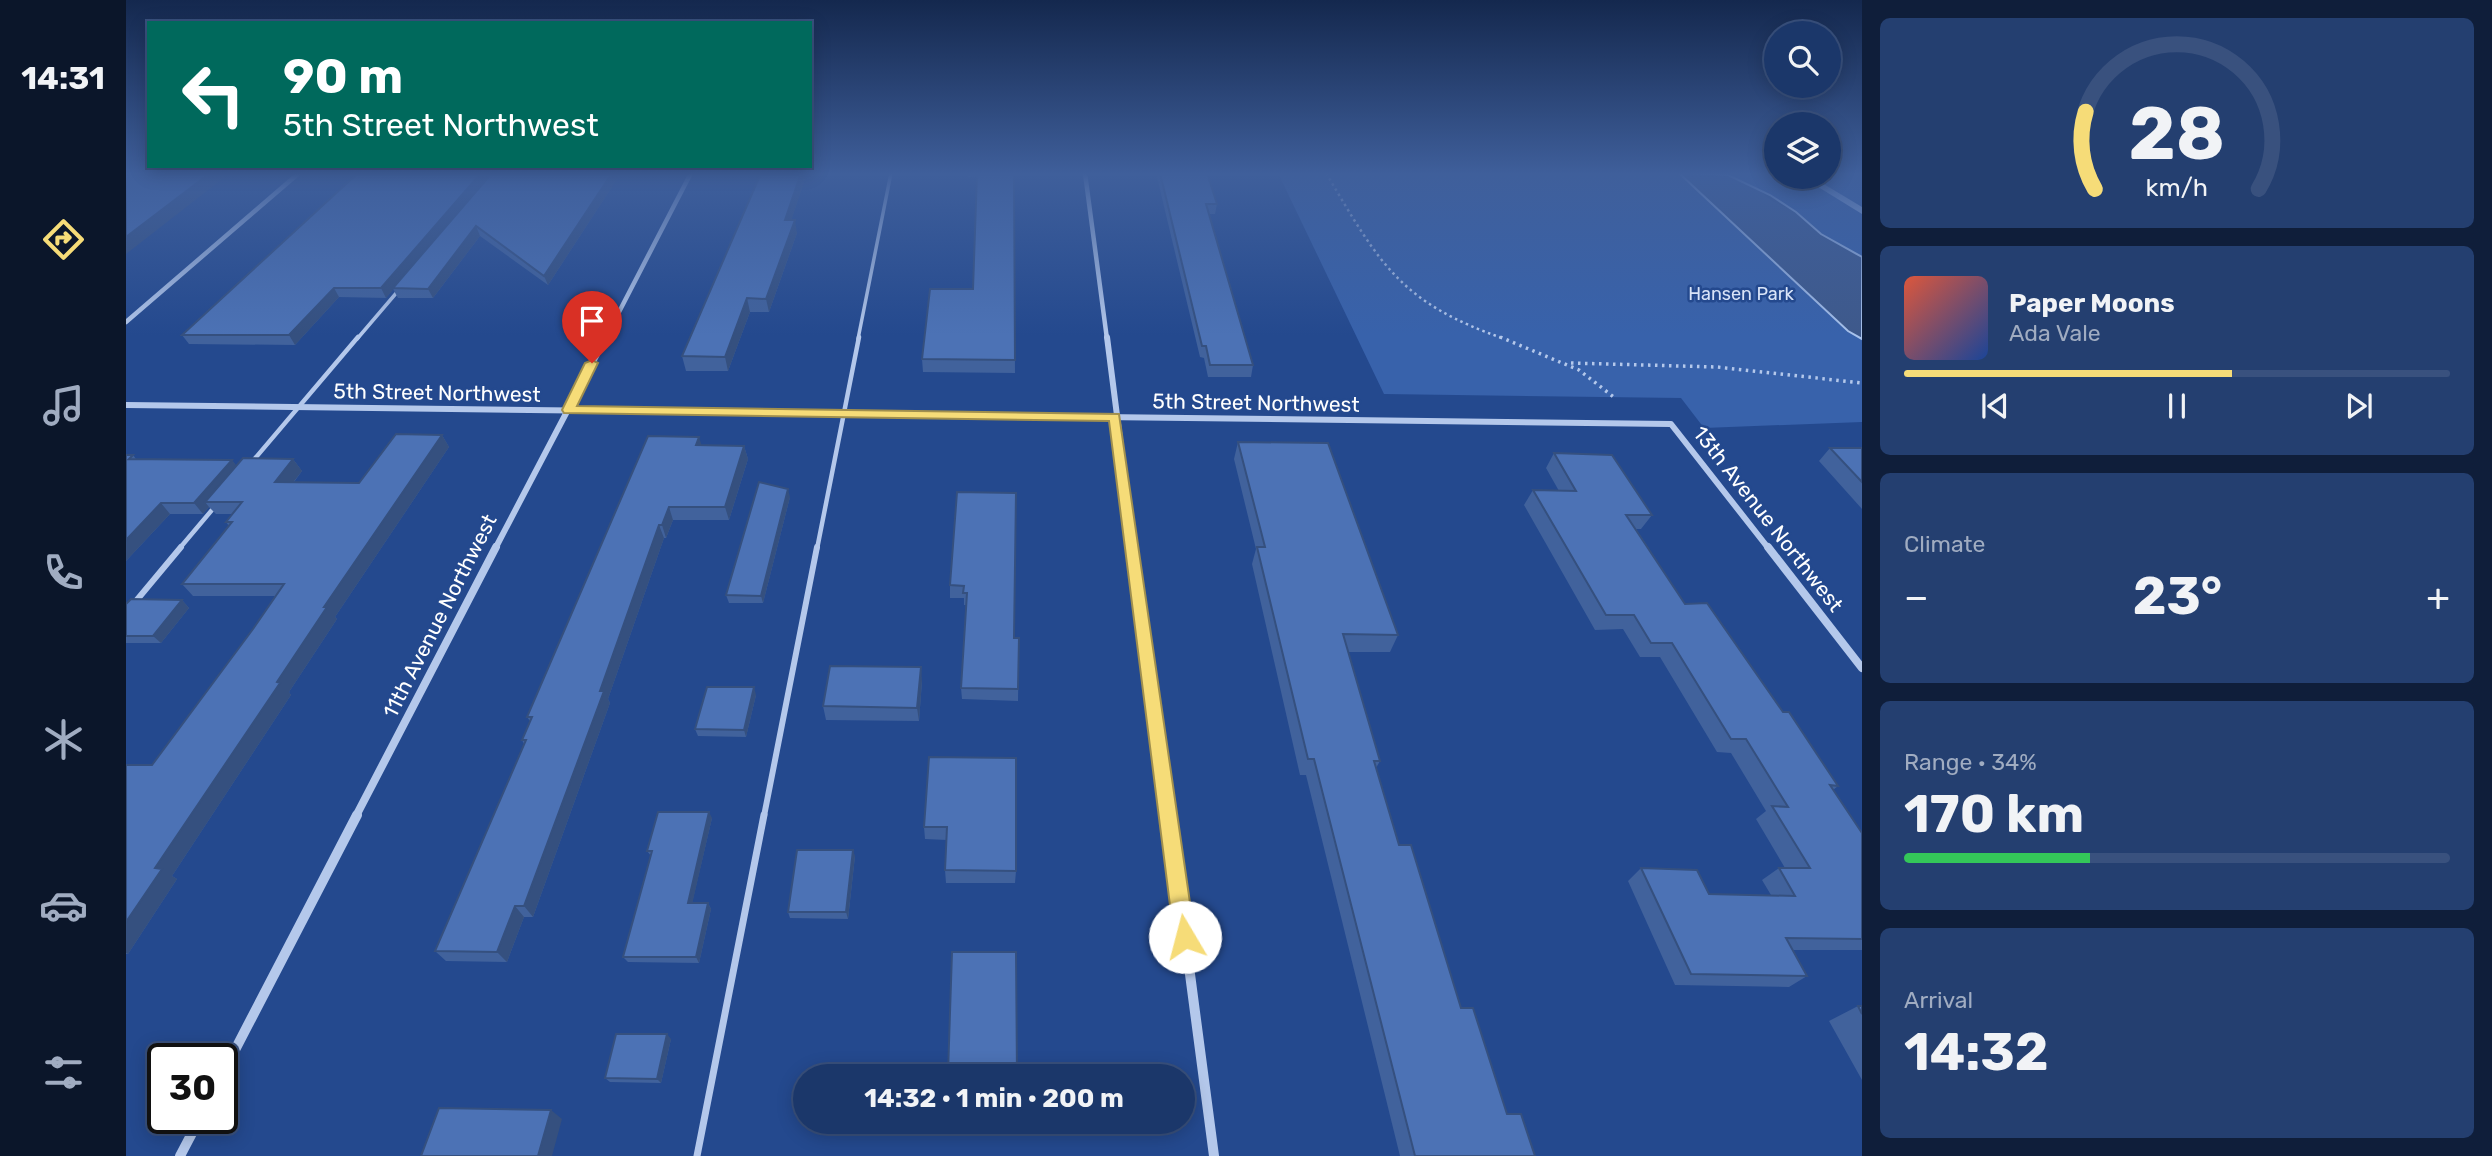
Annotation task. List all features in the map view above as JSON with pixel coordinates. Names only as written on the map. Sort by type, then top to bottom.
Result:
[{"type":"street","points":[[126,322],[236,227]]},
{"type":"street","name":"11th Avenue Northwest","points":[[238,1044],[663,227]]},
{"type":"street","points":[[1092,227],[1214,1156]]},
{"type":"street","name":"5th Street Northwest","points":[[126,405],[1671,424]]},
{"type":"street","name":"13th Avenue Northwest","points":[[1671,424],[1862,668]]},
{"type":"street","points":[[180,1156],[192,1134]]},
{"type":"lane","points":[[697,1156],[881,227]]},
{"type":"lane","points":[[246,469],[400,289]]},
{"type":"lane","points":[[126,613],[221,500]]},
{"type":"path","points":[[1360,227],[1385,267],[1410,289],[1454,318],[1570,363],[1599,380],[1617,400],[1627,424]]},
{"type":"path","points":[[1570,363],[1727,366],[1862,383]]},
{"type":"green space","name":"Hansen Park","points":[[1304,227],[1862,227],[1862,422],[1704,428],[1681,398],[1384,394]]},
{"type":"shaded area","points":[[1737,227],[1813,227],[1862,257],[1862,339],[1848,331]]},
{"type":"building","points":[[126,227],[139,227],[126,237]]},
{"type":"building","points":[[299,227],[434,227],[381,288],[334,288],[289,335],[182,335]]},
{"type":"building","points":[[446,227],[475,227],[428,289],[393,288]]},
{"type":"building","points":[[477,227],[576,227],[544,276]]},
{"type":"building","points":[[738,227],[792,227],[766,299],[747,298],[725,357],[682,356]]},
{"type":"building","points":[[975,227],[1014,227],[1015,360],[922,359],[930,289],[973,289]]},
{"type":"building","points":[[1173,227],[1213,227],[1253,365],[1210,365],[1206,346],[1202,346]]},
{"type":"building","points":[[396,434],[442,435],[324,607],[327,607],[277,682],[280,683],[155,868],[162,869],[126,922],[126,765],[152,765],[284,584],[182,584],[232,522],[226,522],[242,502],[205,502],[243,458],[293,459],[275,482],[359,483]]},
{"type":"building","points":[[648,436],[699,437],[696,445],[744,446],[725,507],[669,507],[662,525],[659,525],[600,691],[604,691],[524,906],[515,906],[497,952],[435,951],[526,740],[522,740],[532,717],[527,717]]},
{"type":"building","points":[[1238,442],[1328,443],[1398,635],[1343,634],[1380,761],[1374,761],[1399,845],[1411,845],[1461,1008],[1473,1008],[1507,1114],[1521,1114],[1535,1156],[1415,1156],[1314,759],[1308,759],[1257,547],[1265,547]]},
{"type":"building","points":[[1830,448],[1862,448],[1862,482]]},
{"type":"building","points":[[1554,453],[1612,455],[1652,515],[1626,515],[1685,604],[1707,603],[1783,712],[1789,712],[1838,786],[1830,785],[1862,833],[1862,939],[1786,938],[1807,976],[1691,974],[1641,868],[1697,870],[1709,894],[1795,896],[1779,868],[1810,868],[1772,806],[1788,807],[1746,739],[1731,739],[1672,643],[1651,643],[1634,615],[1606,615],[1533,490],[1576,491]]},
{"type":"building","points":[[126,455],[133,455],[129,459],[232,460],[194,503],[161,503],[126,540]]},
{"type":"building","points":[[759,482],[788,489],[761,596],[726,595]]},
{"type":"building","points":[[957,492],[1016,493],[1014,638],[1019,638],[1018,689],[961,688],[967,593],[963,593],[964,586],[950,585]]},
{"type":"building","points":[[131,599],[182,600],[153,636],[126,636],[126,604]]},
{"type":"building","points":[[830,666],[921,667],[917,708],[823,706]]},
{"type":"building","points":[[707,687],[754,687],[744,730],[695,729]]},
{"type":"building","points":[[929,757],[1016,758],[1016,871],[945,870],[947,827],[924,827]]},
{"type":"building","points":[[658,812],[709,812],[688,903],[708,903],[696,957],[623,957],[652,851],[647,851]]},
{"type":"building","points":[[797,850],[853,850],[846,912],[788,912]]},
{"type":"building","points":[[952,952],[1016,952],[1017,1064],[948,1064]]},
{"type":"building","points":[[616,1034],[667,1034],[657,1079],[605,1078]]},
{"type":"building","points":[[439,1108],[551,1110],[538,1156],[421,1156]]},
{"type":"route","points":[[592,363],[568,410],[1115,417],[1185,937]]}]
